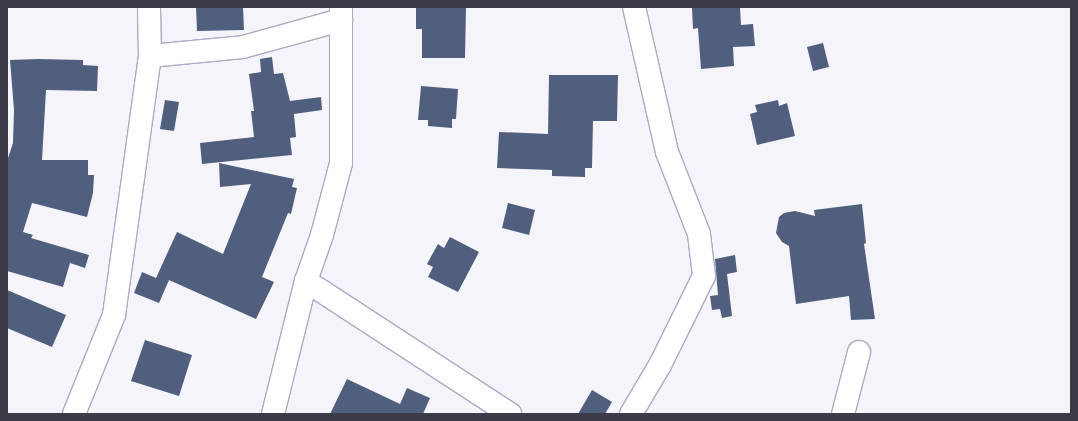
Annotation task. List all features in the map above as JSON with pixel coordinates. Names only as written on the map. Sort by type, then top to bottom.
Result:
[{"type":"street","points":[[74,414],[114,315],[150,56],[149,7]]},
{"type":"street","points":[[631,414],[660,366],[704,276],[699,234],[667,152],[634,7]]},
{"type":"street","points":[[150,56],[243,47],[341,14],[341,162],[322,235],[306,281],[273,414]]},
{"type":"street","points":[[306,281],[510,414]]},
{"type":"street","points":[[843,414],[859,352]]},
{"type":"building","points":[[196,7],[243,7],[244,30],[197,31]]},
{"type":"building","points":[[416,7],[466,7],[465,58],[422,58],[422,29],[416,29]]},
{"type":"building","points":[[740,7],[741,25],[753,24],[755,46],[733,47],[734,66],[701,69],[698,28],[693,29],[692,8]]},
{"type":"building","points":[[823,43],[829,67],[813,71],[807,47]]},
{"type":"building","points":[[272,57],[274,74],[283,73],[290,101],[321,97],[322,110],[294,114],[296,137],[290,138],[292,155],[202,164],[200,143],[254,137],[251,111],[254,111],[249,74],[261,72],[260,59]]},
{"type":"building","points":[[10,60],[83,60],[83,65],[98,66],[97,91],[46,90],[42,160],[88,160],[88,175],[94,175],[93,193],[87,217],[32,203],[23,232],[33,235],[31,238],[89,255],[85,268],[70,263],[63,287],[7,271],[7,161],[13,143],[14,110]]},
{"type":"building","points":[[549,75],[618,75],[617,121],[593,121],[592,168],[585,168],[585,177],[552,176],[552,170],[497,168],[499,132],[548,134]]},
{"type":"building","points":[[421,86],[458,89],[456,119],[452,119],[452,128],[428,126],[428,120],[418,120]]},
{"type":"building","points":[[165,100],[179,102],[174,131],[160,129]]},
{"type":"building","points":[[778,100],[779,106],[787,103],[795,136],[757,145],[750,114],[757,112],[755,105]]},
{"type":"building","points":[[219,163],[294,179],[292,187],[297,188],[291,214],[288,213],[262,277],[274,282],[256,319],[169,280],[159,303],[134,293],[142,272],[156,278],[177,232],[223,254],[251,184],[220,187]]},
{"type":"building","points":[[508,203],[535,210],[529,235],[502,228]]},
{"type":"building","points":[[862,204],[866,243],[864,244],[875,319],[851,320],[849,296],[796,304],[789,246],[782,242],[776,233],[779,217],[784,213],[795,211],[815,216],[814,210]]},
{"type":"building","points":[[450,237],[479,252],[458,292],[428,277],[433,267],[427,264],[438,244],[444,248]]},
{"type":"building","points":[[735,255],[737,272],[727,274],[732,316],[722,318],[720,309],[712,310],[710,296],[718,295],[715,259]]},
{"type":"building","points":[[7,290],[66,315],[52,347],[7,328]]},
{"type":"building","points":[[145,340],[192,355],[179,396],[131,381]]},
{"type":"building","points":[[347,379],[400,404],[407,388],[430,398],[423,414],[330,414]]},
{"type":"building","points":[[592,390],[612,402],[605,414],[578,414]]}]
